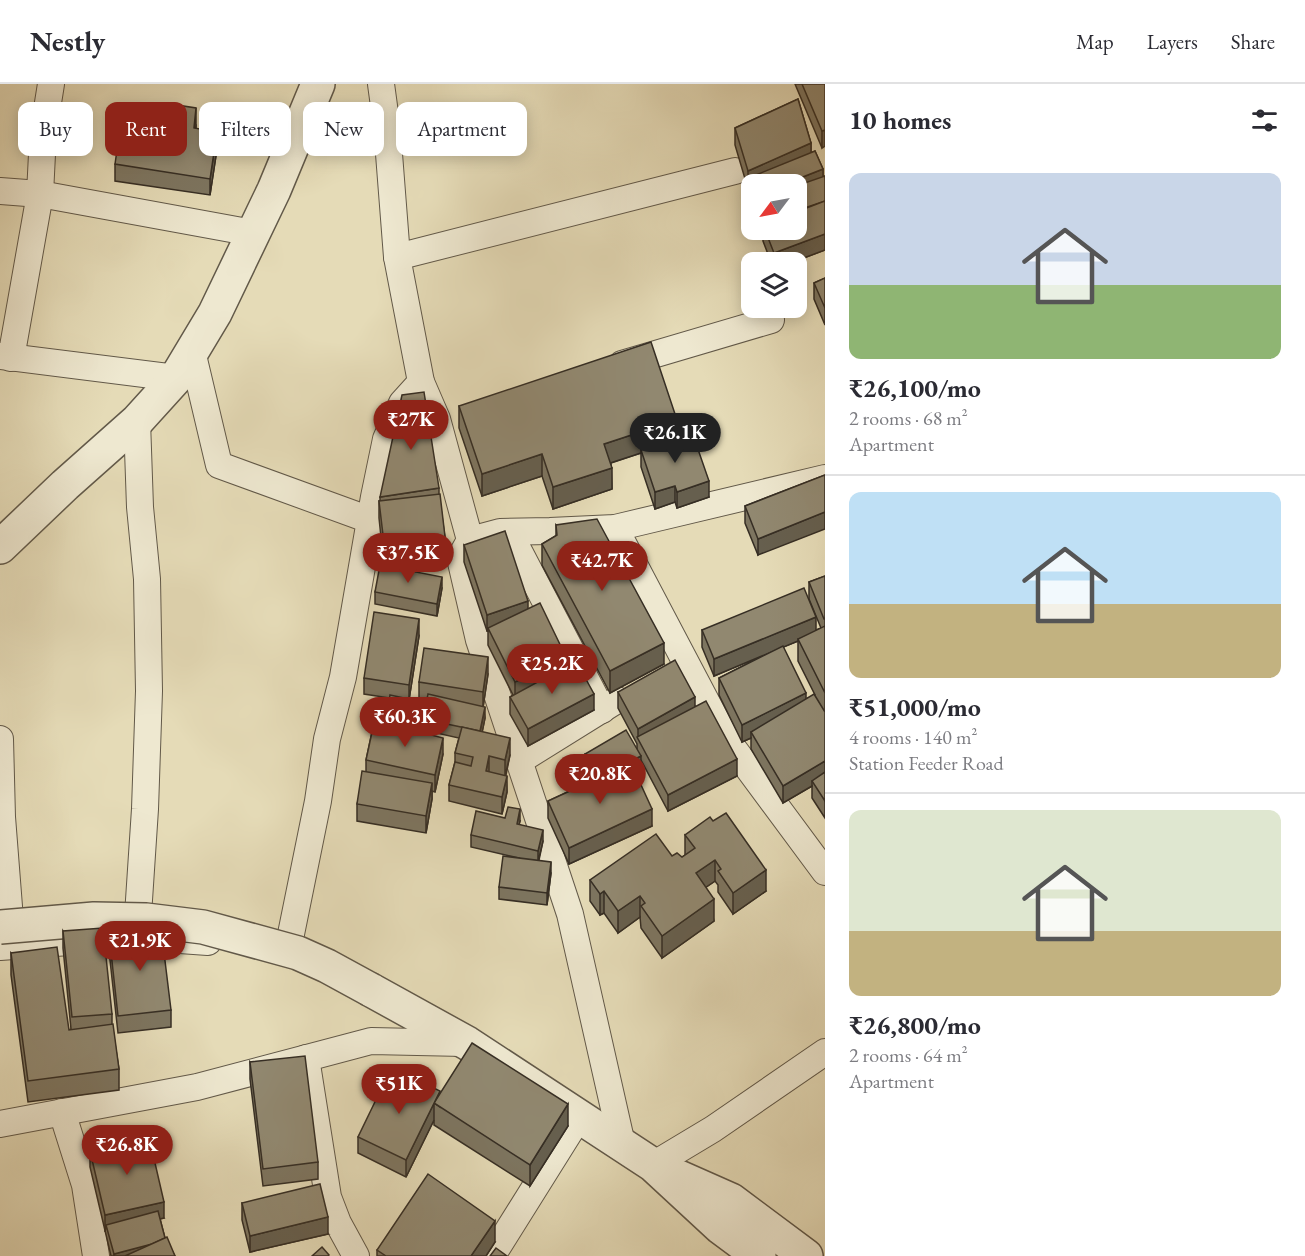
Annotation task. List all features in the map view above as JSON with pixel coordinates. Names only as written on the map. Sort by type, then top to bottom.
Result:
[{"type":"street","points":[[51,84],[44,134],[40,194],[6,357],[184,365]]},
{"type":"street","points":[[0,547],[137,421],[184,365],[215,313],[274,190],[318,84]]},
{"type":"street","points":[[381,84],[387,128],[397,257],[421,382],[448,416],[470,540],[460,558],[479,640],[570,914],[622,1144]]},
{"type":"street","points":[[397,257],[735,171]]},
{"type":"street","points":[[0,191],[40,194],[253,233]]},
{"type":"street","points":[[604,369],[771,320]]},
{"type":"street","points":[[184,365],[219,465],[370,520]]},
{"type":"street","points":[[290,939],[318,801],[327,738],[343,677],[386,439],[402,404],[421,382]]},
{"type":"street","points":[[137,421],[140,507],[147,579],[148,691],[146,809],[138,926]]},
{"type":"street","points":[[470,540],[500,532],[615,528],[825,478]]},
{"type":"street","points":[[615,528],[674,665],[825,872]]},
{"type":"street","points":[[509,532],[602,710]]},
{"type":"street","points":[[519,761],[633,691]]},
{"type":"street","points":[[0,739],[4,933]]},
{"type":"street","points":[[4,933],[99,916],[270,956],[319,976],[372,1002],[379,994]]},
{"type":"street","points":[[4,933],[94,919],[146,920],[203,927],[298,953],[327,966],[467,1043],[622,1144],[653,1165],[746,1252]]},
{"type":"street","points":[[138,926],[246,928],[290,939],[373,981],[379,994]]},
{"type":"street","points":[[0,1124],[197,1087],[371,1041],[467,1043]]},
{"type":"street","points":[[653,1165],[814,1073],[825,1052]]},
{"type":"street","points":[[306,1058],[328,1197],[338,1223],[356,1256]]},
{"type":"street","points":[[62,1112],[85,1185],[96,1256]]},
{"type":"street","points":[[492,1256],[579,1116]]},
{"type":"street","points":[[653,1165],[731,1200],[806,1256]]},
{"type":"building","points":[[802,84],[825,84],[825,130],[822,131]]},
{"type":"building","points":[[798,99],[811,143],[748,171],[735,128]]},
{"type":"building","points":[[187,107],[196,108],[194,128],[199,129],[199,156],[213,156],[210,179],[115,164],[116,156],[187,156]]},
{"type":"building","points":[[815,151],[823,169],[807,175],[758,174]]},
{"type":"building","points":[[825,176],[825,201],[807,207],[807,182]]},
{"type":"building","points":[[825,201],[825,234],[774,252],[769,240],[807,240],[807,208]]},
{"type":"building","points":[[825,278],[825,308],[814,283]]},
{"type":"building","points":[[651,342],[677,420],[604,444],[612,468],[553,487],[542,454],[482,474],[459,406]]},
{"type":"building","points":[[424,392],[439,488],[380,497],[402,395]]},
{"type":"building","points":[[692,432],[709,481],[677,492],[675,486],[655,492],[641,450]]},
{"type":"building","points":[[825,475],[825,512],[758,539],[745,506]]},
{"type":"building","points":[[440,494],[446,545],[385,552],[379,501]]},
{"type":"building","points":[[597,519],[664,643],[610,671],[542,544],[557,535],[556,525]]},
{"type":"building","points":[[505,531],[528,601],[487,615],[464,545]]},
{"type":"building","points":[[380,565],[442,577],[437,604],[375,592]]},
{"type":"building","points":[[825,576],[825,619],[824,619],[809,582]]},
{"type":"building","points":[[804,588],[816,617],[714,659],[702,630]]},
{"type":"building","points":[[540,603],[566,657],[515,682],[488,628]]},
{"type":"building","points":[[374,612],[419,619],[409,685],[364,678]]},
{"type":"building","points":[[825,626],[825,693],[798,639]]},
{"type":"building","points":[[783,646],[806,693],[742,725],[719,678]]},
{"type":"building","points":[[424,648],[488,657],[483,692],[419,682]]},
{"type":"building","points":[[675,660],[695,697],[638,729],[618,692]]},
{"type":"building","points":[[576,661],[594,694],[528,729],[510,697]]},
{"type":"building","points":[[428,694],[485,707],[480,731],[423,719]]},
{"type":"building","points":[[814,694],[825,712],[825,761],[783,786],[751,732]]},
{"type":"building","points":[[390,695],[409,699],[406,709],[418,712],[414,730],[382,724],[383,719],[373,717],[376,704],[388,707]]},
{"type":"building","points":[[706,701],[737,759],[668,795],[637,737]]},
{"type":"building","points":[[374,723],[397,726],[443,738],[435,775],[366,760]]},
{"type":"building","points":[[462,727],[510,738],[505,760],[489,756],[486,771],[507,776],[502,797],[449,785],[455,762],[471,766],[473,757],[455,753]]},
{"type":"building","points":[[626,730],[641,756],[598,778],[585,754]]},
{"type":"building","points":[[631,763],[652,809],[569,848],[548,801]]},
{"type":"building","points":[[362,771],[432,783],[426,816],[357,804]]},
{"type":"building","points":[[825,772],[825,801],[812,781]]},
{"type":"building","points":[[508,807],[520,809],[517,824],[543,830],[538,851],[471,835],[476,811],[505,818]]},
{"type":"building","points":[[726,813],[766,870],[733,893],[718,871],[721,869],[715,860],[696,873],[714,899],[662,936],[641,906],[645,903],[640,896],[618,911],[604,891],[600,894],[590,880],[656,834],[672,856],[677,853],[682,857],[695,848],[685,835],[710,817],[713,821]]},
{"type":"building","points":[[503,856],[551,862],[547,893],[499,887]]},
{"type":"building","points":[[103,928],[112,1014],[72,1017],[63,931]]},
{"type":"building","points":[[161,928],[171,1010],[118,1016],[109,934]]},
{"type":"building","points":[[57,947],[69,1030],[113,1024],[119,1069],[28,1081],[11,953]]},
{"type":"building","points":[[472,1043],[568,1104],[530,1165],[434,1103]]},
{"type":"building","points":[[305,1056],[318,1162],[263,1169],[250,1062]]},
{"type":"building","points":[[403,1073],[440,1091],[406,1160],[358,1137],[388,1075],[400,1081]]},
{"type":"building","points":[[149,1137],[164,1202],[105,1215],[90,1151]]},
{"type":"building","points":[[428,1174],[495,1221],[471,1256],[386,1256],[377,1250]]},
{"type":"building","points":[[320,1184],[328,1217],[250,1236],[242,1203]]},
{"type":"building","points":[[158,1211],[165,1238],[152,1244],[114,1254],[106,1225]]},
{"type":"building","points":[[167,1237],[175,1256],[125,1256]]},
{"type":"building","points":[[322,1247],[328,1256],[312,1256]]},
{"type":"building","points":[[496,1248],[507,1256],[490,1256]]}]
